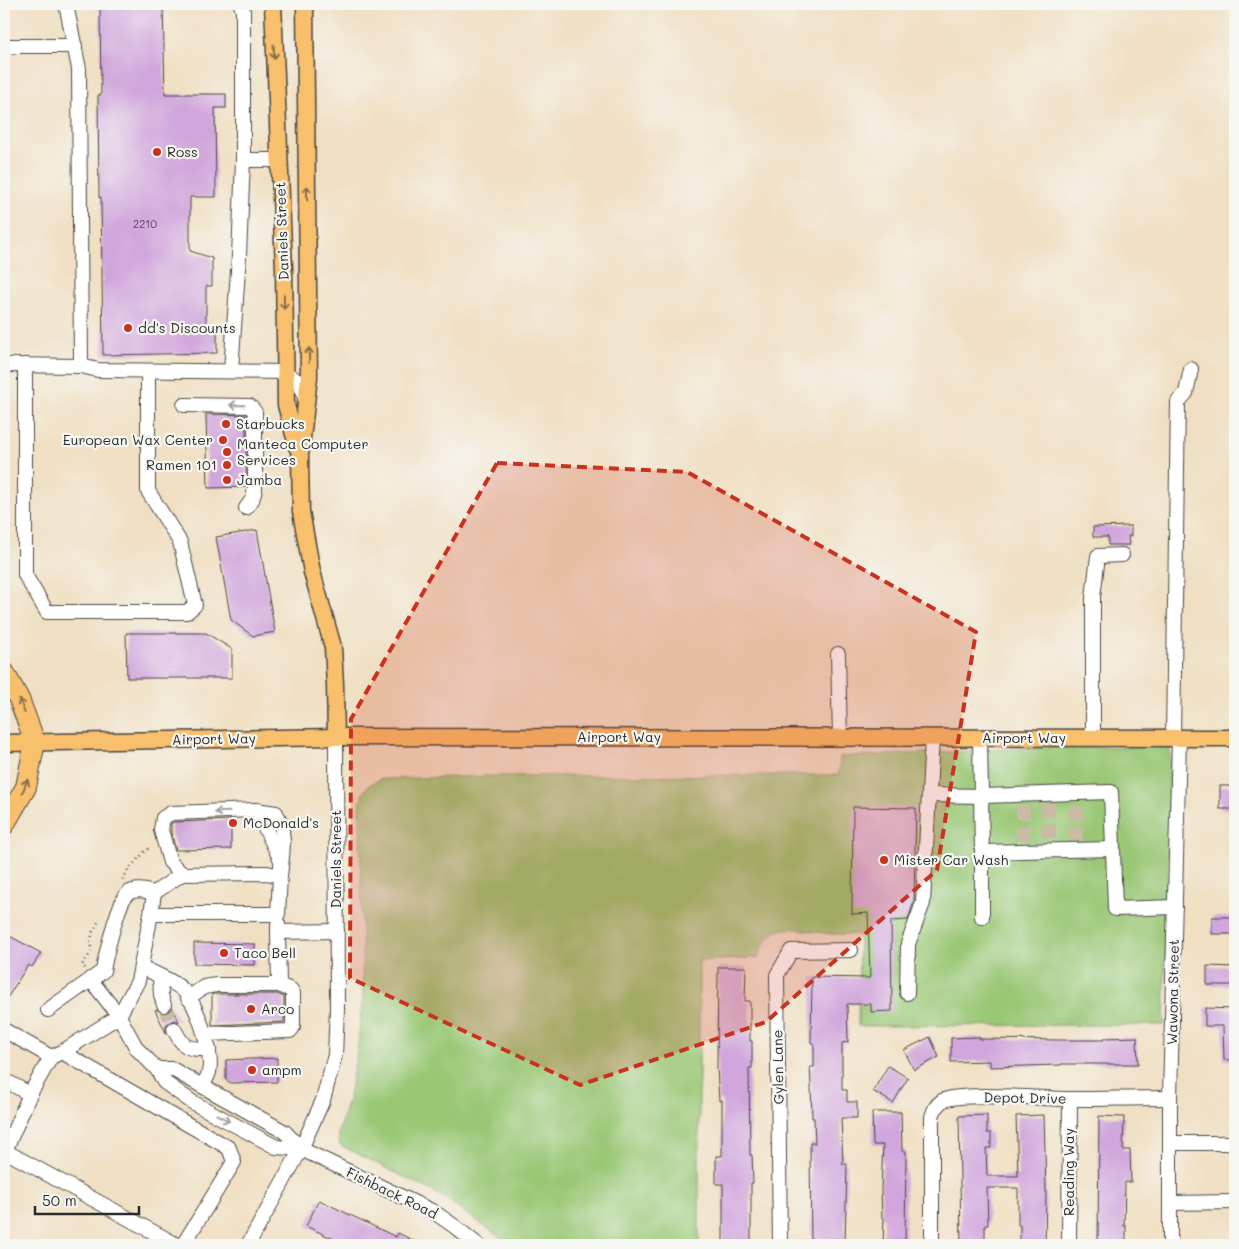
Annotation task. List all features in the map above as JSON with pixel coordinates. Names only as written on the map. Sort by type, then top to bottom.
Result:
[{"type":"highway","points":[[4,672],[19,699],[35,742],[26,786],[4,825]]},
{"type":"main road","name":"Daniels Street","points":[[273,4],[280,160],[286,404],[300,456]]},
{"type":"main road","name":"Daniels Street","points":[[305,4],[309,377],[300,456],[301,512],[312,572],[333,647],[336,737]]},
{"type":"main road","name":"Airport Way","points":[[4,742],[336,737],[1235,738]]},
{"type":"street","points":[[66,4],[79,68],[82,366]]},
{"type":"street","points":[[231,372],[243,160],[243,10],[241,4]]},
{"type":"street","points":[[4,46],[75,46]]},
{"type":"street","points":[[243,160],[280,160]]},
{"type":"street","points":[[4,365],[82,366],[98,370],[285,372],[300,383],[306,402]]},
{"type":"street","points":[[24,365],[26,575],[47,612],[186,612],[195,604],[180,542],[148,491],[148,370]]},
{"type":"street","name":"Wawona Street","points":[[1170,1245],[1170,1098],[1175,907],[1178,402],[1186,393],[1191,369]]},
{"type":"street","points":[[184,405],[250,406],[255,412],[255,490],[252,500],[246,508]]},
{"type":"street","points":[[1093,738],[1093,597],[1098,556],[1122,556]]},
{"type":"street","points":[[838,654],[840,738]]},
{"type":"street","name":"Daniels Street","points":[[248,1245],[301,1149],[323,1100],[335,1055],[338,1009],[336,737]]},
{"type":"street","points":[[907,993],[908,944],[924,903],[932,738]]},
{"type":"street","points":[[980,738],[982,917]]},
{"type":"street","points":[[929,795],[1023,799],[1076,797],[1111,792],[1115,909],[1175,907]]},
{"type":"street","points":[[182,874],[170,862],[161,830],[163,818],[171,813],[256,810],[276,813],[282,823],[282,861],[278,914],[279,986]]},
{"type":"street","points":[[982,852],[1024,846],[1076,846],[1113,849]]},
{"type":"street","points":[[48,1010],[102,971],[107,948],[126,894],[136,889],[154,893],[182,874],[267,873],[280,876]]},
{"type":"street","points":[[154,893],[142,968],[138,981],[118,1016],[56,1054],[30,1094],[5,1151],[177,1245]]},
{"type":"street","points":[[151,914],[278,914]]},
{"type":"street","points":[[278,932],[337,931]]},
{"type":"street","name":"Gylen Lane","points":[[780,1245],[777,975],[791,951],[851,950]]},
{"type":"street","points":[[142,968],[178,986],[188,998],[205,1034],[209,1049],[210,1070],[202,1086]]},
{"type":"street","points":[[160,977],[164,1006]]},
{"type":"street","name":"Fishback Road","points":[[90,979],[118,1016],[138,1049],[157,1069],[164,1082],[192,1102],[276,1147],[301,1149],[434,1212],[478,1245]]},
{"type":"street","points":[[188,998],[204,987],[210,986],[279,986],[294,993],[294,1027],[290,1031],[205,1034]]},
{"type":"street","points":[[174,1029],[186,1047],[190,1049],[209,1049]]},
{"type":"street","points":[[4,1030],[56,1054],[182,1120],[229,1148],[234,1162],[183,1245]]},
{"type":"street","name":"Fishback Road","points":[[157,1069],[172,1069],[285,1132],[301,1149]]},
{"type":"street","points":[[4,1080],[30,1094]]},
{"type":"street","name":"Depot Drive","points":[[932,1245],[932,1117],[934,1109],[943,1100],[960,1097],[1170,1098]]},
{"type":"street","name":"Reading Way","points":[[1069,1245],[1070,1099]]},
{"type":"street","points":[[182,1120],[192,1102]]},
{"type":"street","points":[[1170,1143],[1227,1142],[1235,1145]]},
{"type":"street","points":[[1170,1203],[1235,1202]]},
{"type":"highlighted area","points":[[497,463],[687,472],[976,632],[937,870],[766,1022],[580,1085],[350,978],[351,719]]},
{"type":"green space","points":[[1057,747],[1156,747],[1170,749],[1164,1025],[858,1026],[859,934],[835,934],[788,929],[779,931],[771,936],[764,944],[758,958],[699,961],[699,1245],[511,1245],[442,1196],[340,1145],[338,1133],[349,1097],[358,1045],[363,996],[360,807],[362,796],[368,786],[382,779],[494,776],[839,775],[840,757]]},
{"type":"building","points":[[100,4],[163,4],[165,94],[226,94],[226,108],[215,108],[216,197],[190,197],[190,251],[212,258],[212,286],[206,286],[206,326],[217,329],[217,353],[103,355],[98,95],[101,95]]},
{"type":"building","points":[[206,414],[246,415],[246,487],[208,488]]},
{"type":"building","points":[[1131,526],[1131,536],[1128,536],[1129,545],[1108,545],[1108,537],[1093,537],[1093,527]]},
{"type":"building","points":[[257,530],[275,632],[253,636],[231,620],[216,537]]},
{"type":"building","points":[[126,633],[206,633],[232,649],[232,678],[127,678]]},
{"type":"building","points":[[1220,786],[1235,786],[1235,809],[1220,809]]},
{"type":"building","points":[[853,807],[916,808],[914,901],[908,920],[891,921],[892,1011],[871,1012],[871,1004],[847,1004],[848,1042],[842,1043],[842,1090],[847,1090],[847,1102],[857,1102],[857,1118],[841,1118],[843,1164],[847,1164],[845,1245],[811,1245],[810,1143],[815,1143],[810,1067],[814,1067],[814,1043],[811,1043],[812,977],[870,978],[868,913],[852,914]]},
{"type":"building","points":[[231,820],[231,849],[176,850],[171,833],[171,823]]},
{"type":"building","points":[[1212,917],[1235,917],[1235,934],[1212,934]]},
{"type":"building","points":[[4,933],[41,953],[32,967],[28,965],[4,1003]]},
{"type":"building","points":[[194,943],[255,944],[255,965],[194,964]]},
{"type":"building","points":[[1207,966],[1235,967],[1235,985],[1207,985]]},
{"type":"building","points":[[718,967],[746,967],[745,1001],[750,1001],[750,1041],[752,1041],[752,1068],[749,1068],[750,1155],[752,1155],[753,1183],[751,1183],[751,1245],[723,1245],[723,1184],[716,1184],[716,1156],[722,1156],[722,1100],[719,1101],[717,1068]]},
{"type":"building","name":"Arco","points":[[212,994],[277,994],[284,997],[284,1022],[212,1025]]},
{"type":"building","points":[[172,1007],[179,1022],[174,1020],[166,1025],[166,1033],[155,1010],[166,1013]]},
{"type":"building","points":[[1205,1008],[1235,1009],[1235,1060],[1224,1060],[1223,1026],[1205,1026]]},
{"type":"building","points":[[930,1037],[939,1057],[914,1070],[904,1050]]},
{"type":"building","points":[[979,1037],[980,1039],[1104,1040],[1104,1038],[1137,1037],[1138,1064],[1061,1064],[990,1067],[990,1061],[951,1062],[951,1038]]},
{"type":"building","name":"ampm","points":[[277,1058],[277,1082],[231,1083],[226,1080],[226,1060]]},
{"type":"building","points":[[888,1066],[908,1078],[893,1103],[873,1091]]},
{"type":"building","points":[[872,1112],[901,1112],[902,1151],[906,1151],[905,1245],[883,1245],[884,1218],[882,1218],[881,1189],[883,1145],[873,1145]]},
{"type":"building","points":[[987,1115],[987,1133],[991,1133],[991,1148],[986,1148],[987,1176],[1018,1176],[1016,1116],[1044,1115],[1045,1245],[1020,1245],[1018,1188],[987,1188],[988,1225],[985,1225],[985,1245],[961,1245],[959,1116]]},
{"type":"building","points":[[1099,1116],[1124,1117],[1123,1150],[1130,1150],[1131,1182],[1125,1182],[1124,1226],[1126,1226],[1126,1245],[1098,1245]]},
{"type":"building","points":[[319,1200],[396,1237],[398,1233],[422,1245],[346,1245],[306,1226]]},
{"type":"tunnel","points":[[1048,803],[1049,841]]},
{"type":"tunnel","points":[[1076,803],[1076,841]]},
{"type":"tunnel","points":[[1023,805],[1023,842]]},
{"type":"tunnel","points":[[164,1005],[174,1029]]},
{"type":"place","name":"Ross","points":[[157,152]]},
{"type":"place","name":"dd's Discounts","points":[[128,328]]},
{"type":"place","name":"Starbucks","points":[[226,424]]},
{"type":"place","name":"European Wax Center","points":[[223,440]]},
{"type":"place","name":"Manteca Computer Services","points":[[227,452]]},
{"type":"place","name":"Ramen 101","points":[[227,465]]},
{"type":"place","name":"Jamba","points":[[227,480]]},
{"type":"place","name":"McDonald's","points":[[233,823]]},
{"type":"place","name":"Mister Car Wash","points":[[884,860]]},
{"type":"place","name":"Taco Bell","points":[[224,953]]},
{"type":"place","name":"Arco","points":[[251,1009]]},
{"type":"place","name":"ampm","points":[[252,1070]]}]
